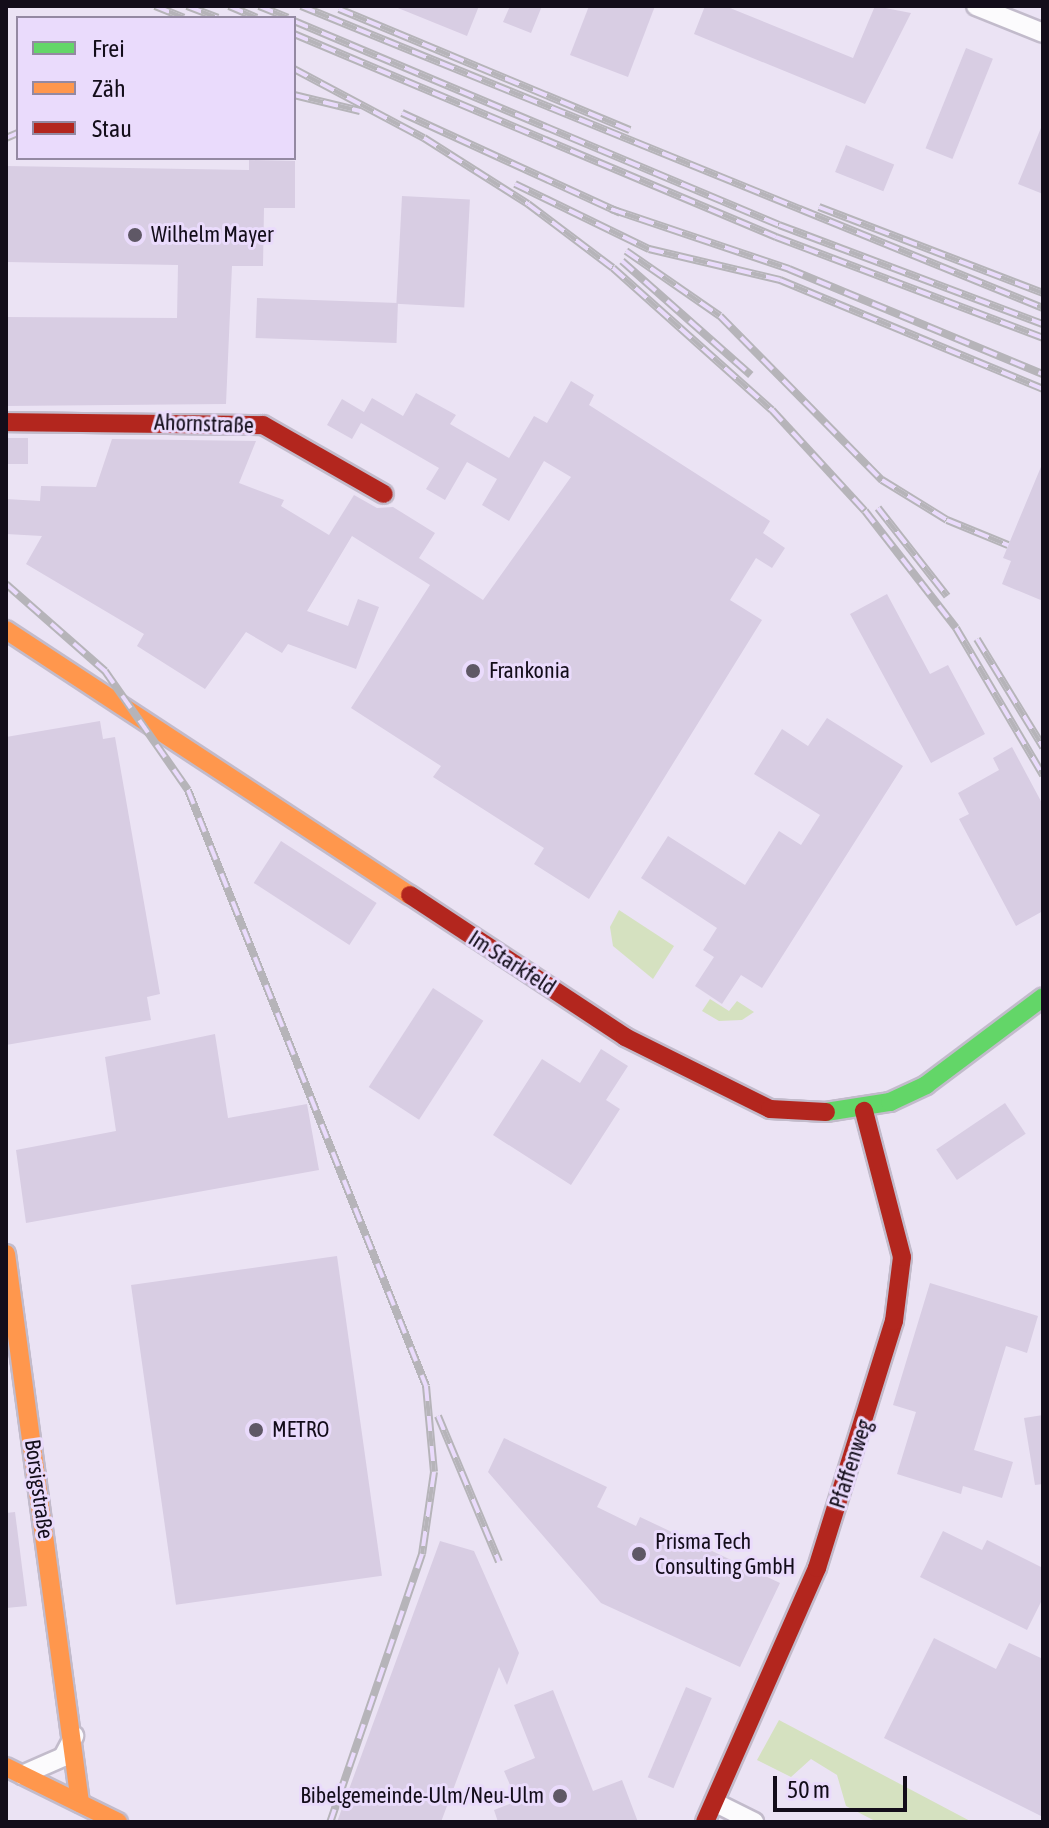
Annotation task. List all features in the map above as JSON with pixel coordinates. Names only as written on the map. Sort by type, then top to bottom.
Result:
[{"type":"street","points":[[976,6],[1043,33]]},
{"type":"street","name":"Ahornstraße","points":[[6,422],[263,425],[384,494]]},
{"type":"street","name":"Im Starkfeld","points":[[6,630],[674,1066],[770,1109],[864,1111],[926,1085],[1043,997]]},
{"type":"street","name":"Pfaffenweg","points":[[705,1822],[817,1568],[894,1321],[902,1257],[864,1111]]},
{"type":"street","name":"Borsigstraße","points":[[6,1254],[74,1723],[80,1803]]},
{"type":"street","points":[[14,1771],[66,1754],[74,1723]]},
{"type":"street","points":[[14,1771],[118,1822]]},
{"type":"street","points":[[714,1802],[754,1822]]},
{"type":"green space","points":[[619,910],[674,946],[653,979],[613,946],[610,927]]},
{"type":"green space","points":[[710,999],[729,1011],[737,1001],[754,1012],[742,1020],[719,1021],[702,1011]]},
{"type":"green space","points":[[779,1720],[972,1822],[877,1822],[846,1806],[837,1775],[811,1759],[791,1777],[757,1760]]},
{"type":"building","points":[[393,6],[479,6],[467,36]]},
{"type":"building","points":[[510,6],[542,6],[531,33],[503,22]]},
{"type":"building","points":[[589,6],[655,6],[628,77],[570,55]]},
{"type":"building","points":[[705,6],[725,6],[853,58],[875,6],[911,13],[865,104],[694,34]]},
{"type":"building","points":[[966,48],[993,59],[952,159],[926,148]]},
{"type":"building","points":[[1043,123],[1043,194],[1018,184]]},
{"type":"building","points":[[846,145],[894,164],[883,191],[835,172]]},
{"type":"building","points":[[249,160],[295,161],[295,208],[264,208],[263,266],[232,266],[226,404],[6,406],[6,317],[177,318],[178,265],[6,262],[6,166],[249,170]]},
{"type":"building","points":[[402,196],[470,200],[464,307],[396,304]]},
{"type":"building","points":[[257,298],[398,303],[397,343],[256,338]]},
{"type":"building","points":[[571,381],[594,395],[589,405],[770,521],[763,533],[785,548],[772,568],[756,558],[730,600],[762,620],[589,899],[534,864],[544,848],[433,777],[441,766],[351,708],[430,585],[352,536],[307,611],[348,626],[358,599],[379,607],[356,669],[288,644],[282,653],[246,632],[205,689],[137,646],[144,634],[26,564],[42,536],[6,534],[6,499],[40,501],[41,486],[96,487],[112,439],[256,441],[239,483],[284,500],[281,506],[329,535],[354,495],[377,508],[393,507],[435,533],[419,558],[483,600],[571,477],[544,461],[509,521],[482,505],[497,479],[467,462],[445,500],[426,489],[439,468],[361,423],[352,439],[327,425],[342,399],[364,412],[372,398],[403,416],[416,393],[456,415],[450,424],[509,458],[534,416],[547,423]]},
{"type":"building","points":[[6,438],[28,438],[28,464],[6,464]]},
{"type":"building","points":[[1043,462],[1043,601],[1002,584],[1011,561],[1003,558]]},
{"type":"building","points":[[887,594],[930,674],[948,665],[985,734],[931,763],[850,614]]},
{"type":"building","points":[[827,718],[903,766],[762,988],[741,975],[722,1004],[695,986],[714,957],[703,950],[717,928],[641,878],[668,836],[745,885],[779,831],[801,845],[820,815],[754,774],[782,729],[808,746]]},
{"type":"building","points":[[100,721],[103,739],[115,737],[160,994],[147,997],[151,1020],[6,1045],[6,737]]},
{"type":"building","points":[[1012,747],[1043,805],[1043,911],[1016,926],[959,819],[969,814],[958,793],[999,770],[993,758]]},
{"type":"building","points":[[281,841],[377,903],[349,945],[254,883]]},
{"type":"building","points":[[433,988],[483,1021],[419,1120],[369,1087]]},
{"type":"building","points":[[215,1034],[228,1118],[307,1104],[319,1170],[26,1223],[16,1150],[116,1131],[105,1057]]},
{"type":"building","points":[[601,1049],[628,1066],[606,1100],[620,1109],[571,1185],[493,1135],[542,1059],[580,1083]]},
{"type":"building","points":[[1005,1103],[1026,1134],[957,1180],[936,1149]]},
{"type":"building","name":"METRO","points":[[337,1256],[382,1576],[176,1605],[131,1285]]},
{"type":"building","points":[[930,1283],[1038,1316],[1027,1353],[1006,1346],[974,1450],[1013,1462],[1002,1498],[963,1486],[961,1494],[897,1474],[916,1412],[893,1405]]},
{"type":"building","points":[[1043,1415],[1043,1484],[1035,1485],[1024,1418]]},
{"type":"building","name":"Prisma Tech Consulting GmbH","points":[[504,1438],[607,1487],[597,1507],[636,1526],[640,1517],[780,1583],[740,1667],[601,1603],[488,1472]]},
{"type":"building","points":[[15,1512],[27,1606],[6,1608],[6,1513]]},
{"type":"building","points":[[943,1531],[982,1550],[987,1540],[1043,1568],[1043,1598],[1027,1630],[920,1577]]},
{"type":"building","points":[[440,1541],[474,1551],[519,1653],[507,1685],[499,1667],[441,1822],[337,1822]]},
{"type":"building","points":[[934,1638],[996,1669],[1009,1643],[1043,1659],[1043,1817],[884,1738]]},
{"type":"building","points":[[686,1687],[712,1698],[673,1788],[648,1777]]},
{"type":"building","points":[[553,1690],[593,1791],[622,1780],[638,1822],[498,1822],[494,1810],[517,1801],[504,1771],[535,1758],[514,1705]]},
{"type":"railway","points":[[155,6],[179,16]]},
{"type":"railway","points":[[187,6],[213,16]]},
{"type":"railway","points":[[229,6],[252,16]]},
{"type":"railway","points":[[259,6],[283,16]]},
{"type":"railway","points":[[301,6],[1043,308]]},
{"type":"railway","points":[[339,9],[630,130]]},
{"type":"railway","points":[[296,22],[779,225],[1043,324]]},
{"type":"railway","points":[[296,35],[776,237],[1043,338]]},
{"type":"railway","points":[[296,70],[424,138],[528,204],[613,268],[772,410],[865,511],[956,628],[1043,775]]},
{"type":"railway","points":[[296,95],[360,111]]},
{"type":"railway","points":[[402,113],[620,213]]},
{"type":"railway","points":[[6,138],[16,134]]},
{"type":"railway","points":[[515,184],[649,249],[780,280],[1043,389]]},
{"type":"railway","points":[[819,207],[1043,293]]},
{"type":"railway","points":[[611,209],[789,269],[1043,374]]},
{"type":"railway","points":[[626,251],[720,316],[882,480],[947,520],[1008,545]]},
{"type":"railway","points":[[622,261],[751,375]]},
{"type":"railway","points":[[878,508],[947,596]]},
{"type":"railway","points":[[6,584],[105,671],[188,790],[426,1386],[434,1472],[422,1554],[330,1822]]},
{"type":"railway","points":[[977,639],[1043,747]]},
{"type":"railway","points":[[438,1416],[499,1562]]},
{"type":"traffic: fast","points":[[826,1112],[890,1102],[926,1085],[1043,997]]},
{"type":"traffic: slow","points":[[6,630],[410,895]]},
{"type":"traffic: slow","points":[[6,1254],[80,1803]]},
{"type":"traffic: slow","points":[[6,1767],[118,1822]]},
{"type":"traffic: jam","points":[[6,422],[263,425],[384,494]]},
{"type":"traffic: jam","points":[[410,895],[625,1037],[770,1109],[826,1112]]},
{"type":"traffic: jam","points":[[705,1822],[817,1568],[894,1321],[902,1257],[864,1111]]},
{"type":"place","name":"Wilhelm Mayer","points":[[135,235]]},
{"type":"place","name":"Frankonia","points":[[473,671]]},
{"type":"place","name":"METRO","points":[[256,1430]]},
{"type":"place","name":"Prisma Tech Consulting GmbH","points":[[639,1554]]},
{"type":"place","name":"Bibelgemeinde-Ulm/Neu-Ulm","points":[[560,1796]]}]
